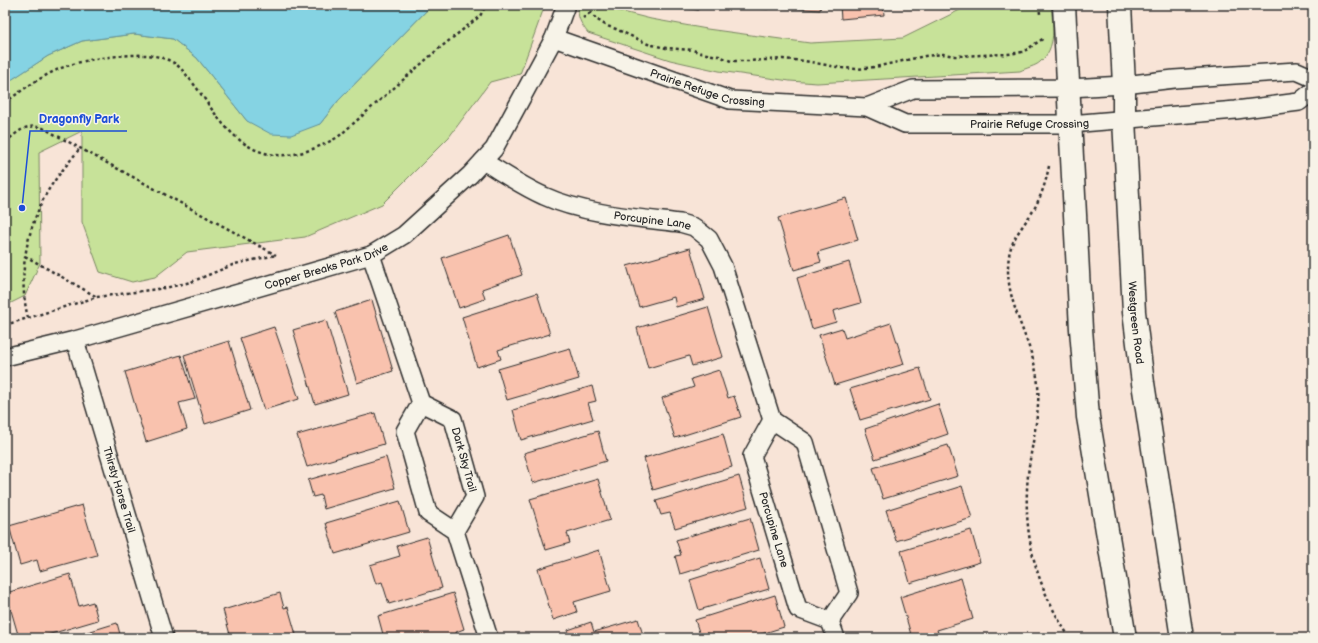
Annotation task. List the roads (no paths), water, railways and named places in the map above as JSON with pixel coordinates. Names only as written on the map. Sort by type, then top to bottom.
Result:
[{"type":"street","name":"Copper Breaks Park Drive","points":[[5,357],[75,340],[371,255],[404,235],[470,175],[494,149],[554,38],[566,5]]},
{"type":"street","points":[[1064,5],[1080,321],[1088,417],[1125,638]]},
{"type":"street","name":"Westgreen Road","points":[[1120,5],[1134,312],[1143,383],[1182,638]]},
{"type":"street","name":"Prairie Refuge Crossing","points":[[554,38],[730,100],[867,107],[905,124],[1070,124],[1236,110],[1299,102],[1313,91]]},
{"type":"street","name":"Prairie Refuge Crossing","points":[[867,107],[913,89],[1069,88],[1297,71],[1313,78]]},
{"type":"street","name":"Porcupine Lane","points":[[483,161],[514,181],[545,197],[586,210],[680,223],[694,227],[709,239],[723,266],[772,420],[752,456],[798,609],[830,621]]},
{"type":"street","points":[[371,255],[421,403],[405,431],[428,513],[455,531],[489,638]]},
{"type":"street","name":"Thirsty Horse Trail","points":[[75,340],[164,638]]},
{"type":"street","name":"Dark Sky Trail","points":[[421,403],[453,419],[475,497],[455,531]]},
{"type":"street","points":[[772,420],[805,442],[850,593],[830,621],[836,638]]},
{"type":"water","points":[[5,5],[432,5],[338,101],[320,124],[291,135],[271,134],[247,121],[197,58],[173,39],[134,34],[82,41],[48,56],[5,84]]},
{"type":"place","name":"Dragonfly Park","points":[[22,208]]}]
